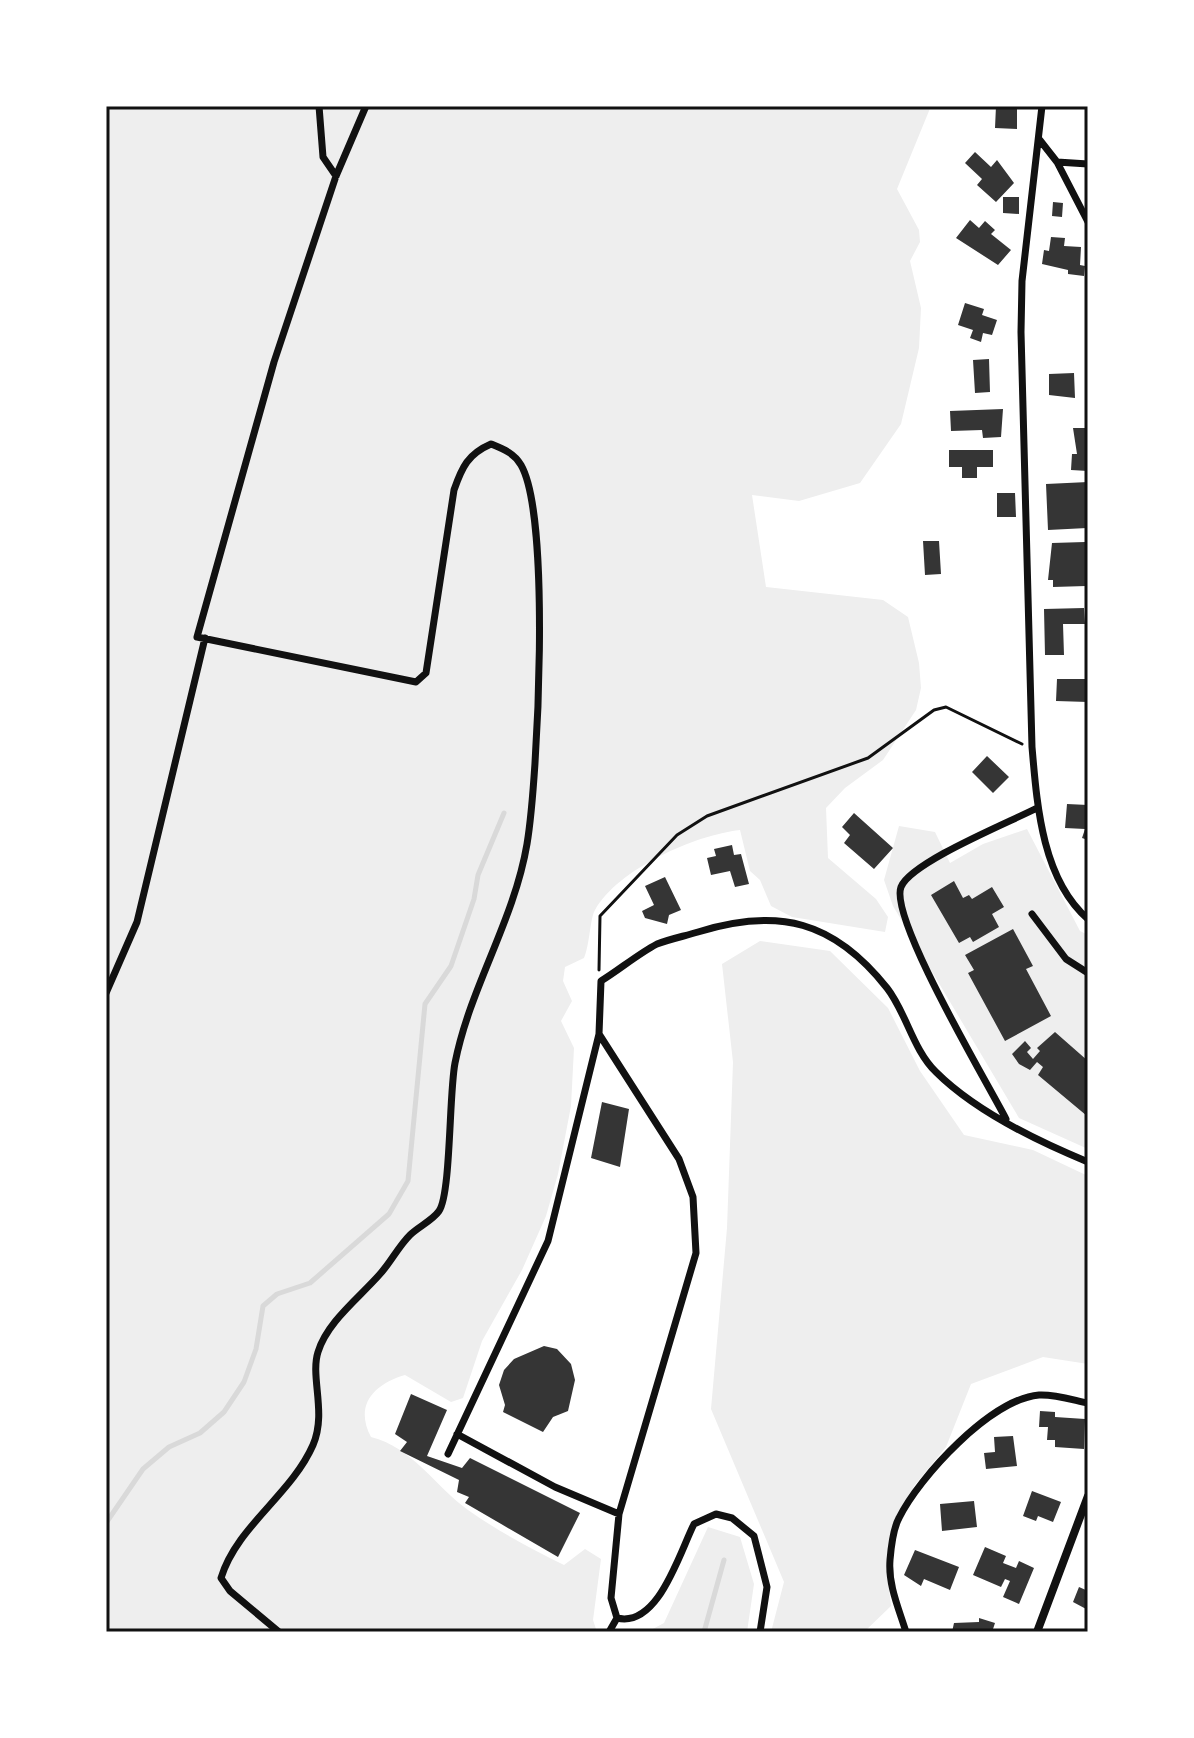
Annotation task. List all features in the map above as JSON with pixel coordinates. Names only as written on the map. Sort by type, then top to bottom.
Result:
[{"type":"street","points":[[319,106],[323,157],[336,176]]},
{"type":"street","points":[[279,1632],[230,1591],[221,1578],[226,1561],[288,1483],[313,1445],[320,1415],[317,1354],[332,1327],[382,1272],[400,1245],[439,1212],[447,1182],[448,1122],[465,1017],[498,946],[527,845],[539,636],[531,499],[522,466],[512,453],[491,444],[474,451],[463,465],[454,490],[426,673],[416,682],[197,637],[270,377],[336,176],[366,106]]},
{"type":"street","points":[[1042,106],[1022,281],[1021,332],[1032,747],[1037,808],[1054,868],[1073,906],[1088,919]]},
{"type":"street","points":[[1039,139],[1057,162],[1088,222]]},
{"type":"street","points":[[1057,162],[1088,164]]},
{"type":"street","points":[[106,993],[137,922],[205,638]]},
{"type":"street","points":[[1007,1121],[915,948],[900,911],[901,887],[919,865],[1037,808]]},
{"type":"street","points":[[1032,914],[1066,959],[1088,973]]},
{"type":"street","points":[[448,1454],[548,1241],[599,1034],[601,981],[658,944],[728,923],[761,919],[793,922],[833,935],[857,953],[889,991],[933,1071],[1007,1121],[1088,1162]]},
{"type":"street","points":[[599,1034],[679,1159],[693,1197],[696,1253],[619,1514],[611,1598],[617,1618],[609,1632]]},
{"type":"street","points":[[906,1632],[894,1595],[890,1563],[897,1521],[920,1485],[973,1428],[1004,1408],[1038,1395],[1088,1403]]},
{"type":"street","points":[[457,1434],[555,1487],[619,1514]]},
{"type":"street","points":[[1037,1632],[1088,1496]]},
{"type":"street","points":[[617,1618],[627,1621],[643,1616],[664,1588],[694,1524],[716,1514],[732,1518],[754,1536],[767,1587],[760,1632]]},
{"type":"path","points":[[601,981],[600,916],[677,835],[707,816],[868,758],[934,710],[946,707],[1004,738],[1032,747]]},
{"type":"shaded area","points":[[106,106],[931,106],[897,189],[919,230],[920,242],[910,261],[921,308],[919,348],[901,424],[860,483],[799,501],[752,495],[766,587],[883,600],[908,617],[919,663],[921,688],[916,710],[883,760],[845,788],[826,808],[828,858],[876,899],[888,917],[885,932],[792,917],[771,906],[760,880],[750,871],[740,830],[702,839],[659,856],[621,881],[595,910],[584,958],[565,967],[563,981],[572,1001],[561,1021],[574,1048],[571,1106],[558,1174],[546,1216],[522,1270],[482,1341],[463,1398],[451,1402],[405,1375],[376,1390],[366,1406],[366,1426],[371,1437],[386,1442],[411,1458],[479,1518],[564,1565],[585,1549],[601,1559],[593,1620],[597,1632],[106,1632]]},
{"type":"shaded area","points":[[899,826],[935,832],[950,863],[983,844],[1027,829],[1080,931],[1088,935],[1088,1149],[1019,1118],[893,906],[884,880]]},
{"type":"shaded area","points":[[760,941],[830,951],[888,1008],[920,1071],[964,1135],[1033,1150],[1088,1176],[1088,1364],[1043,1357],[971,1384],[946,1447],[914,1486],[886,1563],[891,1606],[864,1632],[771,1632],[784,1582],[711,1409],[727,1228],[733,1062],[722,964]]},
{"type":"shaded area","points":[[708,1527],[740,1537],[754,1584],[747,1632],[647,1632],[664,1623]]},
{"type":"building","points":[[996,106],[1017,106],[1017,129],[995,128]]},
{"type":"building","points":[[975,152],[991,167],[997,160],[1014,183],[996,202],[977,185],[982,179],[965,163]]},
{"type":"building","points":[[1003,197],[1019,197],[1019,214],[1003,213]]},
{"type":"building","points":[[1053,202],[1063,203],[1062,217],[1052,216]]},
{"type":"building","points":[[970,220],[979,228],[985,221],[995,230],[991,234],[1011,250],[998,265],[956,238]]},
{"type":"building","points":[[1051,237],[1065,238],[1064,246],[1081,247],[1080,265],[1085,266],[1084,276],[1068,274],[1068,270],[1042,264],[1044,250],[1049,251]]},
{"type":"building","points":[[965,303],[984,309],[982,315],[997,320],[992,335],[983,333],[981,342],[970,338],[973,330],[958,325]]},
{"type":"building","points":[[989,359],[990,392],[975,393],[973,360]]},
{"type":"building","points":[[1074,373],[1075,398],[1049,395],[1049,374]]},
{"type":"building","points":[[1003,409],[1001,437],[983,438],[982,430],[951,431],[950,411]]},
{"type":"building","points":[[1073,428],[1088,428],[1088,471],[1071,470],[1072,454],[1077,454]]},
{"type":"building","points":[[949,450],[993,450],[993,467],[977,467],[977,478],[962,478],[962,467],[949,467]]},
{"type":"building","points":[[1088,482],[1087,528],[1048,530],[1046,484]]},
{"type":"building","points":[[997,493],[1015,493],[1016,517],[997,517]]},
{"type":"building","points":[[923,541],[939,541],[941,574],[925,575]]},
{"type":"building","points":[[1085,542],[1086,586],[1053,587],[1053,580],[1048,580],[1052,543]]},
{"type":"building","points":[[1084,608],[1085,624],[1063,624],[1064,655],[1045,655],[1044,609]]},
{"type":"building","points":[[1057,679],[1088,679],[1088,702],[1056,701]]},
{"type":"building","points":[[987,756],[1009,777],[993,793],[972,772]]},
{"type":"building","points":[[1067,804],[1088,805],[1088,840],[1082,838],[1085,829],[1065,828]]},
{"type":"building","points":[[854,813],[893,848],[874,869],[844,843],[850,835],[842,827]]},
{"type":"building","points":[[732,845],[734,855],[741,854],[749,884],[735,887],[730,871],[711,875],[707,858],[716,856],[714,849]]},
{"type":"building","points":[[665,877],[681,910],[669,915],[667,924],[645,918],[642,911],[654,905],[645,886]]},
{"type":"building","points":[[954,881],[963,898],[969,895],[972,899],[992,887],[1004,907],[992,914],[999,927],[973,942],[970,937],[959,943],[931,895]]},
{"type":"building","points":[[1013,929],[1033,966],[1026,969],[1051,1016],[1005,1041],[968,973],[974,970],[965,955]]},
{"type":"building","points":[[1055,1032],[1088,1061],[1087,1116],[1038,1075],[1043,1067],[1037,1062],[1030,1070],[1019,1064],[1012,1054],[1025,1041],[1031,1048],[1027,1052],[1033,1059],[1040,1051],[1037,1048]]},
{"type":"building","points":[[602,1102],[629,1109],[620,1167],[591,1158]]},
{"type":"building","points":[[544,1346],[557,1349],[571,1364],[575,1380],[568,1411],[553,1417],[543,1432],[503,1412],[505,1405],[499,1385],[504,1370],[514,1359]]},
{"type":"building","points":[[411,1394],[447,1410],[427,1456],[462,1468],[470,1458],[580,1513],[558,1557],[465,1503],[469,1497],[457,1492],[459,1480],[400,1451],[407,1442],[395,1434]]},
{"type":"building","points":[[1040,1411],[1055,1412],[1055,1417],[1085,1419],[1084,1449],[1055,1447],[1055,1440],[1047,1440],[1048,1427],[1039,1427]]},
{"type":"building","points":[[1013,1436],[1017,1466],[986,1469],[984,1453],[995,1452],[994,1437]]},
{"type":"building","points":[[1032,1491],[1061,1502],[1053,1522],[1038,1516],[1036,1521],[1023,1516]]},
{"type":"building","points":[[974,1501],[977,1527],[942,1531],[940,1504]]},
{"type":"building","points":[[985,1547],[1006,1556],[1003,1563],[1016,1568],[1019,1561],[1034,1568],[1019,1604],[1003,1597],[1010,1581],[1005,1579],[1001,1587],[973,1575]]},
{"type":"building","points":[[915,1550],[959,1567],[950,1590],[924,1579],[921,1586],[904,1575]]},
{"type":"building","points":[[1079,1587],[1088,1591],[1088,1610],[1073,1602]]},
{"type":"building","points":[[979,1618],[995,1623],[992,1632],[952,1632],[954,1623],[979,1622]]},
{"type":"waterway","points":[[106,1523],[143,1469],[169,1447],[200,1433],[224,1412],[244,1382],[256,1349],[263,1306],[277,1294],[310,1283],[389,1214],[408,1181],[425,1004],[451,966],[474,899],[478,875],[504,813]]},
{"type":"waterway","points":[[704,1632],[724,1560]]}]
